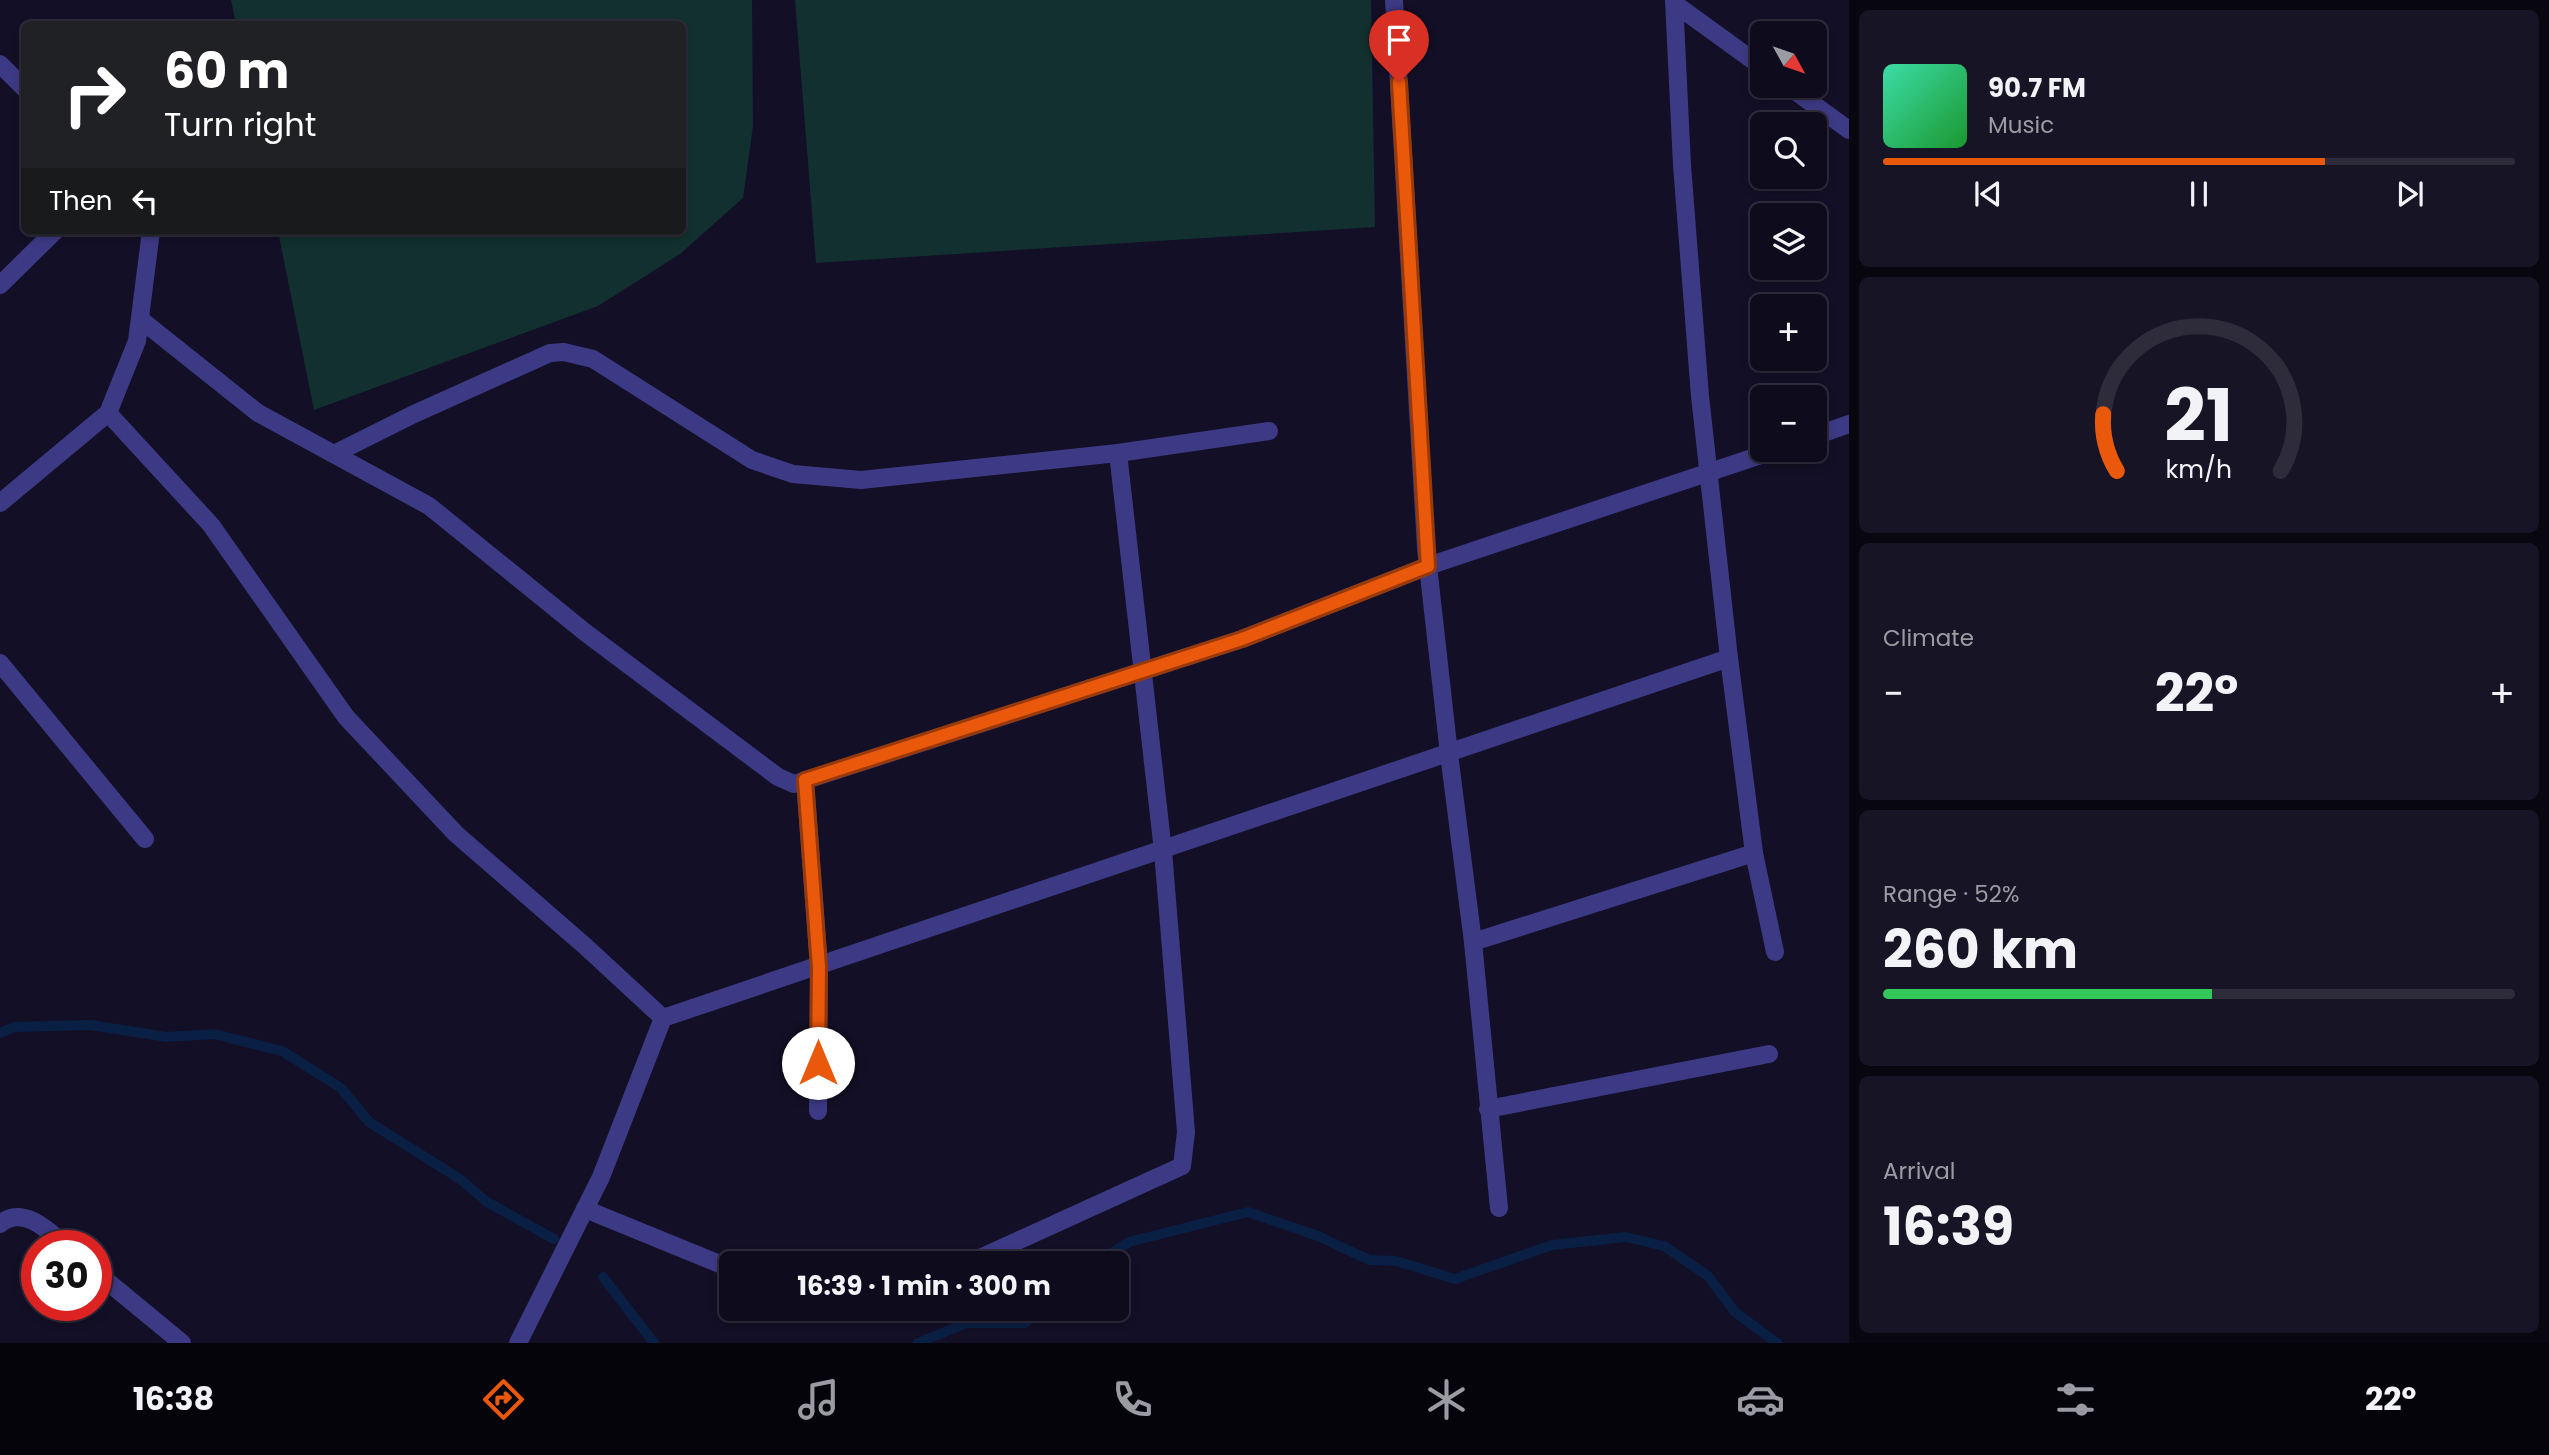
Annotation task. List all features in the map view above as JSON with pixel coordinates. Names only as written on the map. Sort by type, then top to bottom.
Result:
[{"type":"street","points":[[1394,0],[1428,566],[1473,942],[1499,1208]]},
{"type":"street","points":[[1674,2],[1750,58]]},
{"type":"street","points":[[1674,2],[1682,165],[1708,474],[1754,853],[1775,952]]},
{"type":"street","points":[[0,64],[21,85]]},
{"type":"street","points":[[1805,98],[1849,130]]},
{"type":"street","points":[[0,285],[51,235]]},
{"type":"street","points":[[0,503],[107,413],[137,341],[150,235]]},
{"type":"street","points":[[140,318],[258,413],[429,506],[586,633],[778,777],[794,784],[1242,639],[1428,566],[1750,459]]},
{"type":"street","points":[[334,454],[414,414],[550,353],[564,352],[593,359],[752,460],[793,474],[861,480],[1118,453],[1269,431]]},
{"type":"street","points":[[107,413],[211,525],[346,717],[456,834],[663,1018]]},
{"type":"street","points":[[1827,432],[1849,424]]},
{"type":"street","points":[[996,1251],[1182,1166],[1186,1132],[1163,851],[1118,453]]},
{"type":"street","points":[[663,1018],[1729,658]]},
{"type":"street","points":[[0,663],[145,839]]},
{"type":"street","points":[[805,780],[819,967],[818,1111]]},
{"type":"street","points":[[1473,942],[1754,853]]},
{"type":"street","points":[[518,1343],[601,1177],[663,1018]]},
{"type":"street","points":[[1488,1109],[1769,1054]]},
{"type":"street","points":[[585,1209],[719,1264]]},
{"type":"street","points":[[0,1224],[4,1220],[14,1218],[34,1221],[46,1230]]},
{"type":"street","points":[[112,1285],[182,1343]]},
{"type":"green space","points":[[231,0],[752,0],[753,126],[743,198],[680,254],[598,306],[314,410],[279,235],[686,235],[686,21],[235,21]]},
{"type":"green space","points":[[795,0],[1371,0],[1375,227],[816,263]]},
{"type":"waterway","points":[[0,1033],[14,1027],[90,1025],[167,1037],[214,1034],[282,1051],[341,1088],[369,1122],[460,1179],[487,1202],[554,1239]]},
{"type":"waterway","points":[[1115,1251],[1129,1242],[1248,1212],[1318,1236],[1369,1260],[1396,1261],[1455,1279],[1552,1245],[1626,1237],[1664,1246],[1708,1276],[1735,1312],[1777,1343]]},
{"type":"waterway","points":[[603,1277],[654,1343]]},
{"type":"waterway","points":[[918,1343],[966,1323],[1027,1321]]},
{"type":"route","points":[[818,1063],[819,967],[805,780],[1242,639],[1428,566],[1399,82]]}]
